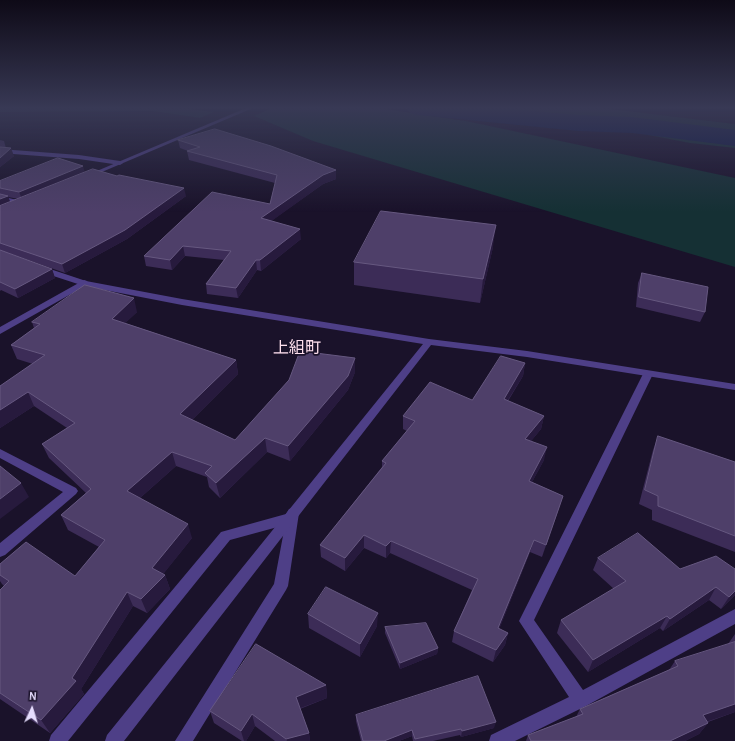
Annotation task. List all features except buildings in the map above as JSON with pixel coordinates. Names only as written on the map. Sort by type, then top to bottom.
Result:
[{"type":"street","points":[[78,180],[169,143]]},
{"type":"street","points":[[0,151],[79,157],[120,163]]},
{"type":"street","points":[[0,198],[27,202],[12,208]]},
{"type":"street","points":[[30,266],[84,283],[182,302],[429,342],[527,354],[735,387]]},
{"type":"street","points":[[0,331],[84,283]]},
{"type":"street","points":[[113,741],[429,342]]},
{"type":"street","points":[[580,700],[526,621],[648,374]]},
{"type":"street","points":[[0,453],[72,491],[0,551]]},
{"type":"street","points":[[57,741],[226,536],[291,516]]},
{"type":"street","points":[[183,741],[281,586],[291,516]]},
{"type":"street","points":[[497,741],[580,700],[735,616]]},
{"type":"green space","points":[[318,143],[568,143],[735,178],[735,267]]},
{"type":"green space","points":[[688,143],[732,143],[735,143],[735,148]]},
{"type":"district","name":"上組町","points":[[297,348]]}]
